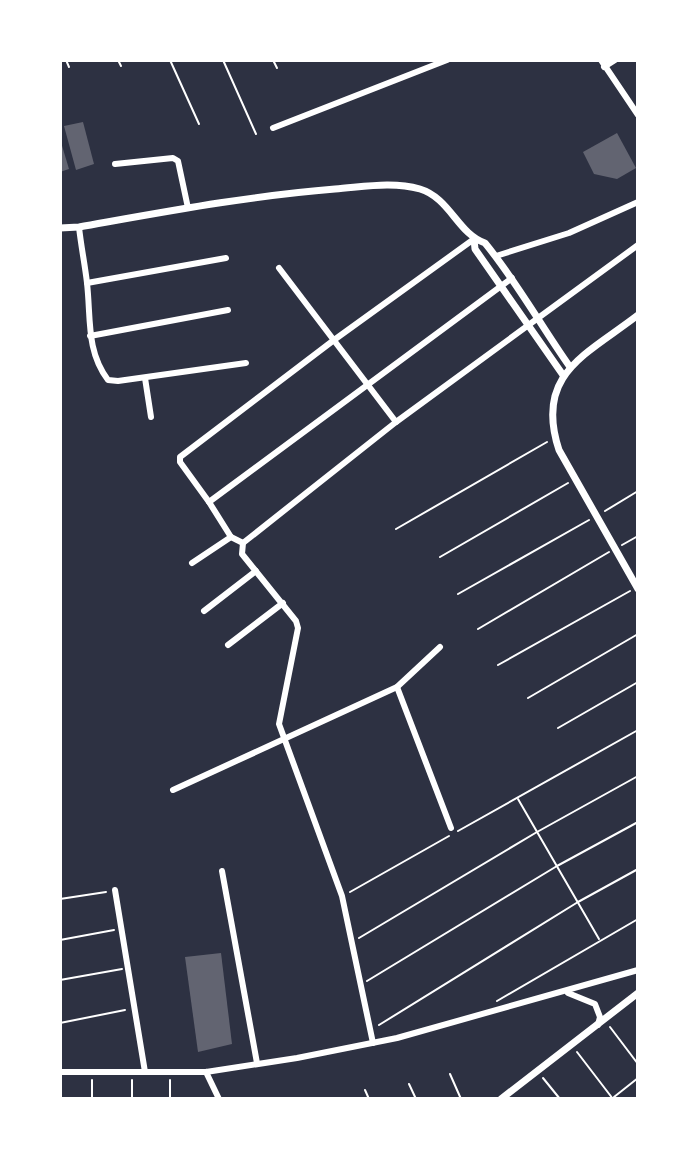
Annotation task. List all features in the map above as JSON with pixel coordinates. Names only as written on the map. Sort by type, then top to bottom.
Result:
[{"type":"street","points":[[273,128],[447,60]]},
{"type":"street","points":[[615,60],[602,63],[638,115]]},
{"type":"street","points":[[115,164],[173,158],[178,161],[188,208]]},
{"type":"street","points":[[60,228],[253,197],[391,184],[430,192],[442,201],[474,239],[485,243],[496,256],[570,367]]},
{"type":"street","points":[[496,256],[569,233],[638,202]]},
{"type":"street","points":[[79,227],[90,336],[108,380],[145,378],[246,363]]},
{"type":"street","points":[[474,239],[475,249],[563,375]]},
{"type":"street","points":[[243,543],[231,537],[180,462],[180,457],[474,239]]},
{"type":"street","points":[[373,1043],[342,896],[279,724],[298,628],[283,603],[242,554],[243,543],[396,422],[638,245]]},
{"type":"street","points":[[87,283],[226,258]]},
{"type":"street","points":[[279,268],[396,422]]},
{"type":"street","points":[[209,502],[512,278]]},
{"type":"street","points":[[90,336],[228,310]]},
{"type":"street","points":[[638,315],[570,367],[558,383],[552,407],[552,428],[559,450],[638,588]]},
{"type":"street","points":[[145,378],[151,417]]},
{"type":"street","points":[[192,563],[231,537]]},
{"type":"street","points":[[204,611],[256,571]]},
{"type":"street","points":[[228,645],[283,603]]},
{"type":"street","points":[[173,790],[397,687],[440,647]]},
{"type":"street","points":[[397,687],[451,828]]},
{"type":"street","points":[[222,871],[257,1063]]},
{"type":"street","points":[[115,890],[145,1072]]},
{"type":"street","points":[[60,1072],[206,1072],[373,1043],[638,970]]},
{"type":"street","points":[[565,992],[595,1004],[602,1023]]},
{"type":"street","points":[[501,1099],[638,993]]},
{"type":"street","points":[[206,1072],[219,1099]]},
{"type":"path","points":[[66,60],[69,67]]},
{"type":"path","points":[[118,60],[121,66]]},
{"type":"path","points":[[170,60],[199,124]]},
{"type":"path","points":[[223,60],[256,134]]},
{"type":"path","points":[[273,60],[277,68]]},
{"type":"path","points":[[396,529],[555,437]]},
{"type":"path","points":[[440,557],[576,479]]},
{"type":"path","points":[[458,594],[638,491]]},
{"type":"path","points":[[478,629],[638,536]]},
{"type":"path","points":[[498,665],[638,588]]},
{"type":"path","points":[[528,698],[638,634]]},
{"type":"path","points":[[558,728],[638,682]]},
{"type":"path","points":[[342,896],[638,730]]},
{"type":"path","points":[[351,942],[638,776]]},
{"type":"path","points":[[517,798],[600,940]]},
{"type":"path","points":[[361,985],[557,866],[638,822]]},
{"type":"path","points":[[370,1031],[578,902],[638,869]]},
{"type":"path","points":[[60,899],[115,890]]},
{"type":"path","points":[[489,1006],[638,919]]},
{"type":"path","points":[[60,940],[121,929]]},
{"type":"path","points":[[60,980],[128,968]]},
{"type":"path","points":[[60,1023],[134,1008]]},
{"type":"path","points":[[602,1023],[638,1064]]},
{"type":"path","points":[[572,1045],[612,1098],[638,1078]]},
{"type":"path","points":[[170,1071],[170,1099]]},
{"type":"path","points":[[538,1071],[560,1099]]},
{"type":"path","points":[[91,1072],[92,1099]]},
{"type":"path","points":[[132,1072],[132,1099]]},
{"type":"path","points":[[450,1074],[461,1099]]},
{"type":"path","points":[[409,1084],[416,1099]]},
{"type":"path","points":[[365,1090],[369,1099]]},
{"type":"building","points":[[83,122],[94,164],[76,170],[64,126]]},
{"type":"building","points":[[617,133],[636,168],[617,179],[594,174],[583,152]]},
{"type":"building","points":[[60,139],[69,169],[60,172]]},
{"type":"building","points":[[221,953],[232,1044],[198,1052],[185,957]]}]
